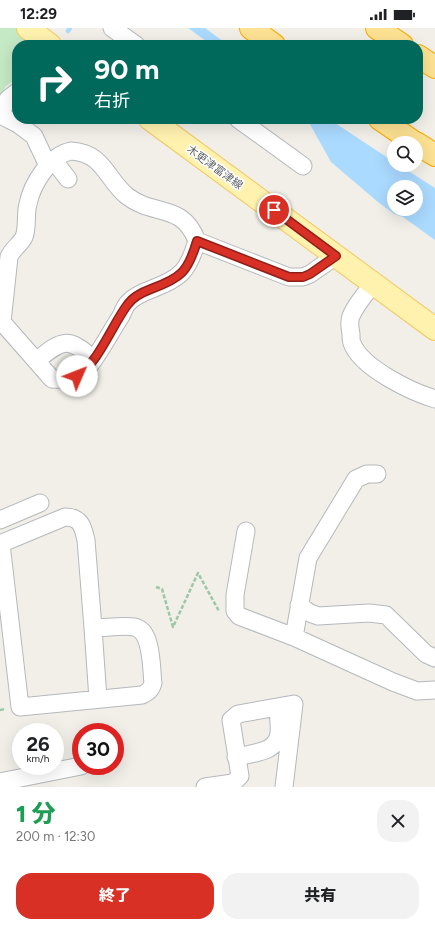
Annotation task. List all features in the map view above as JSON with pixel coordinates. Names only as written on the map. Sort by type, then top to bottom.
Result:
[{"type":"highway","points":[[251,28],[267,40]]},
{"type":"highway","points":[[377,28],[395,40]]},
{"type":"highway","points":[[423,59],[435,67]]},
{"type":"highway","points":[[388,124],[406,136]]},
{"type":"highway","points":[[423,148],[435,156]]},
{"type":"main road","points":[[28,28],[44,40]]},
{"type":"main road","name":"木更津富津線","points":[[157,124],[435,329]]},
{"type":"street","points":[[112,28],[129,40]]},
{"type":"street","points":[[12,96],[8,99],[0,114],[12,121]]},
{"type":"street","points":[[17,124],[34,136],[50,164],[58,166],[68,179]]},
{"type":"street","points":[[245,124],[303,166]]},
{"type":"street","points":[[71,151],[90,156],[102,166],[126,195],[134,201],[182,218],[193,232],[197,241],[191,259],[185,270],[168,283],[144,292],[129,303],[94,359],[83,372],[77,376],[57,380],[52,379],[2,322],[3,276],[11,252],[22,241],[28,203],[43,171],[60,156],[71,151]]},
{"type":"street","points":[[197,241],[289,277],[303,277],[310,274],[336,256]]},
{"type":"street","points":[[374,284],[358,304],[351,317],[350,329],[353,344],[369,364],[386,377],[419,394],[435,399]]},
{"type":"street","points":[[36,360],[56,346],[65,343],[72,344],[83,350],[94,359]]},
{"type":"street","points":[[294,637],[308,558],[356,479],[367,474],[378,474]]},
{"type":"street","points":[[0,520],[40,503]]},
{"type":"street","points":[[93,628],[135,627],[141,630],[150,647],[153,683],[151,688],[142,695],[20,707],[0,544],[65,517],[72,517],[79,521],[83,527],[86,540],[98,699]]},
{"type":"street","points":[[246,531],[235,596],[235,611],[239,616],[246,620],[294,637],[393,682],[417,691],[435,690]]},
{"type":"street","points":[[299,605],[318,616],[382,613],[386,615],[426,654],[435,658]]},
{"type":"street","points":[[205,787],[233,783],[240,776],[231,720],[238,714],[294,704],[284,787]]},
{"type":"street","points":[[236,757],[264,751],[272,747],[279,734],[278,707]]},
{"type":"street","points":[[0,782],[72,768]]},
{"type":"path","points":[[156,587],[162,589],[172,626],[198,573],[222,616],[235,611]]},
{"type":"green space","points":[[0,28],[17,28],[33,40],[12,40],[12,82],[6,86],[0,98]]},
{"type":"water","points":[[188,28],[205,28],[221,40],[205,40]]},
{"type":"water","points":[[310,124],[337,124],[387,157],[387,172],[410,172],[422,180],[387,180],[387,209],[331,162]]},
{"type":"water","points":[[423,180],[435,188],[435,240],[400,216],[423,216]]},
{"type":"route","points":[[77,376],[83,372],[94,359],[129,303],[144,292],[168,283],[185,270],[191,259],[197,241],[289,277],[303,277],[310,274],[336,256],[274,210]]}]
